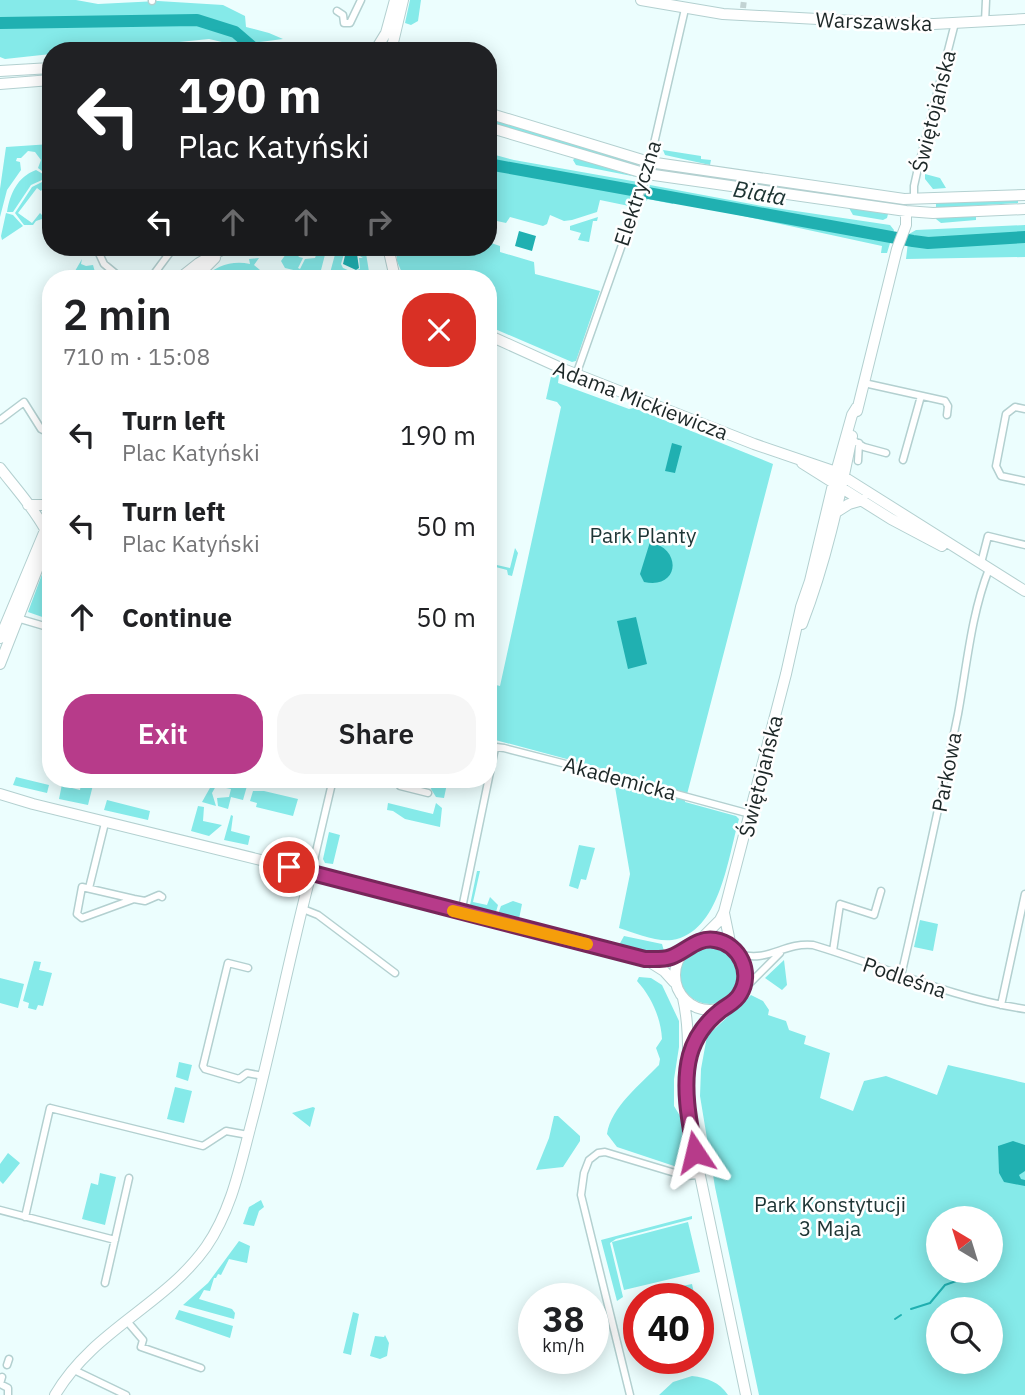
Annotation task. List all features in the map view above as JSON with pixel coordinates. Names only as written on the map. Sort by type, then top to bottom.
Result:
[{"type":"street","points":[[337,11],[343,15],[344,23],[348,24],[361,0]]},
{"type":"street","points":[[380,42],[386,33],[395,0]]},
{"type":"street","points":[[393,42],[403,0]]},
{"type":"street","name":"Warszawska","points":[[641,0],[685,9],[892,23],[1025,19]]},
{"type":"street","points":[[985,22],[986,0]]},
{"type":"street","name":"Elektryczna","points":[[576,374],[647,174],[685,9]]},
{"type":"street","name":"Świętojańska","points":[[914,199],[918,168],[956,23]]},
{"type":"street","points":[[0,71],[42,69]]},
{"type":"street","points":[[0,84],[42,81]]},
{"type":"street","points":[[497,116],[649,162],[885,197],[914,199],[1024,195],[1024,209],[933,213],[906,211],[647,174],[497,130]]},
{"type":"street","points":[[803,197],[799,191],[804,185]]},
{"type":"street","name":"Świętojańska","points":[[698,942],[720,920],[724,912],[795,640],[801,607],[840,480],[855,441],[857,407],[906,211]]},
{"type":"street","points":[[100,256],[111,270]]},
{"type":"street","points":[[190,270],[210,256]]},
{"type":"street","points":[[203,270],[216,256]]},
{"type":"street","name":"Adama Mickiewicza","points":[[497,340],[523,353],[796,459],[840,480],[985,569],[1025,598]]},
{"type":"street","points":[[864,383],[946,402],[947,415]]},
{"type":"street","points":[[903,460],[921,396]]},
{"type":"street","points":[[0,420],[24,402],[42,430]]},
{"type":"street","name":"Świętojańska","points":[[795,640],[824,565],[838,511],[840,480],[852,415],[857,407]]},
{"type":"street","points":[[1025,409],[1012,408],[1006,414],[996,466],[1002,476],[1025,481]]},
{"type":"street","points":[[855,441],[864,447],[887,453]]},
{"type":"street","points":[[855,441],[858,461]]},
{"type":"street","points":[[0,468],[42,527]]},
{"type":"street","name":"Adama Mickiewicza","points":[[840,480],[891,519],[1025,591]]},
{"type":"street","points":[[838,511],[849,503],[863,500]]},
{"type":"street","points":[[28,505],[42,505]]},
{"type":"street","name":"Parkowa","points":[[901,976],[936,822],[985,569],[988,536],[1025,545]]},
{"type":"street","points":[[0,638],[42,547]]},
{"type":"street","points":[[0,664],[42,550]]},
{"type":"street","points":[[17,618],[42,625]]},
{"type":"street","name":"Akademicka","points":[[497,747],[750,814]]},
{"type":"street","points":[[55,1395],[72,1369],[101,1339],[175,1282],[207,1245],[229,1204],[263,1076],[331,788]]},
{"type":"street","points":[[408,788],[428,793]]},
{"type":"street","points":[[461,913],[484,788]]},
{"type":"street","points":[[0,794],[645,959],[667,958],[698,942],[715,940],[735,950],[745,968],[742,991]]},
{"type":"street","points":[[0,799],[33,804]]},
{"type":"street","points":[[89,888],[106,822]]},
{"type":"street","points":[[134,899],[80,918],[77,912],[82,887],[89,888],[134,899],[142,901],[159,895],[162,897]]},
{"type":"street","points":[[832,951],[840,904],[874,915],[881,891]]},
{"type":"street","points":[[1001,1005],[1025,894]]},
{"type":"street","points":[[303,909],[318,915],[395,973]]},
{"type":"street","name":"Świętojańska","points":[[724,912],[735,950]]},
{"type":"street","name":"Podleśna","points":[[735,950],[761,957],[787,947],[806,944],[959,996],[1025,1009]]},
{"type":"street","points":[[690,1057],[704,1026],[734,1002],[787,947]]},
{"type":"street","points":[[675,983],[676,966],[684,951]]},
{"type":"street","points":[[645,959],[664,971],[683,998],[690,1057],[688,1114],[746,1395]]},
{"type":"street","points":[[248,968],[228,963],[202,1066],[239,1079],[247,1073],[263,1076]]},
{"type":"street","points":[[683,998],[701,1010],[722,1009]]},
{"type":"street","points":[[25,1217],[50,1108],[203,1146],[226,1131],[248,1135]]},
{"type":"street","points":[[630,1395],[581,1195],[580,1187],[586,1166],[601,1152],[685,1176],[699,1175]]},
{"type":"street","points":[[105,1283],[129,1178]]},
{"type":"street","points":[[0,1210],[115,1240]]},
{"type":"street","points":[[126,1320],[143,1340],[141,1347],[201,1368]]},
{"type":"street","points":[[72,1369],[126,1395]]},
{"type":"street","points":[[2,1377],[0,1384],[8,1388],[8,1395]]},
{"type":"green space","points":[[0,0],[76,0],[98,4],[158,1],[223,5],[245,16],[246,27],[283,39],[259,42],[222,42],[209,39],[179,42],[42,42],[42,55],[5,59],[0,57]]},
{"type":"green space","points":[[410,0],[421,0],[418,21],[411,25],[405,23]]},
{"type":"green space","points":[[497,121],[637,164],[642,169],[497,126]]},
{"type":"green space","points":[[42,145],[42,171],[38,168],[41,160],[35,152],[28,151],[21,158],[17,158],[21,170],[7,190],[0,217],[0,189],[6,147]]},
{"type":"green space","points":[[663,150],[701,156],[701,159],[711,160],[710,165],[665,155]]},
{"type":"green space","points":[[497,155],[638,182],[629,206],[600,200],[597,212],[572,220],[564,221],[550,215],[547,224],[543,226],[510,217],[506,223],[497,221]]},
{"type":"green space","points":[[575,158],[637,177],[576,165],[573,160]]},
{"type":"green space","points":[[36,170],[42,173],[42,180],[31,185],[13,212],[7,212],[15,187]]},
{"type":"green space","points":[[925,174],[940,178],[946,188],[933,189],[925,179]]},
{"type":"green space","points":[[42,182],[41,191],[37,188],[18,213],[32,223],[40,213],[42,219],[33,225],[24,225],[15,213],[32,187]]},
{"type":"green space","points":[[650,185],[762,206],[890,225],[894,230],[887,253],[881,253],[882,246],[674,201],[673,204],[648,199],[646,201]]},
{"type":"green space","points":[[1018,199],[1018,203],[936,208],[936,203]]},
{"type":"green space","points":[[849,208],[888,214],[883,220],[853,215]]},
{"type":"green space","points":[[6,213],[13,215],[23,226],[2,240],[1,236]]},
{"type":"green space","points":[[598,217],[597,221],[593,221],[589,242],[578,240],[581,233],[570,230],[570,226]]},
{"type":"green space","points":[[936,217],[976,217],[976,220],[941,223],[936,219]]},
{"type":"green space","points":[[1025,225],[1025,257],[906,259],[909,234],[916,230]]},
{"type":"green space","points":[[497,245],[500,246],[500,252],[534,262],[535,274],[600,291],[576,361],[572,362],[497,330],[497,270],[401,270],[397,256],[497,256]]},
{"type":"green space","points":[[285,256],[303,258],[298,268],[300,269],[305,259],[325,256],[321,270],[293,270],[285,268],[281,261]]},
{"type":"green space","points":[[335,256],[343,256],[341,264],[348,270],[331,270]]},
{"type":"green space","points":[[360,256],[366,256],[369,270],[356,270],[360,269],[359,258],[363,258]]},
{"type":"green space","points":[[259,258],[254,265],[260,270],[213,270],[237,263],[250,264],[249,259]]},
{"type":"green space","points":[[82,259],[81,264],[93,265],[94,270],[76,270]]},
{"type":"green space","name":"Park Planty","points":[[552,372],[559,375],[558,383],[629,409],[634,408],[773,464],[685,802],[739,819],[726,872],[711,909],[701,923],[688,934],[672,940],[652,938],[619,928],[630,874],[615,787],[619,773],[497,740],[497,685],[500,686],[561,407],[557,402],[546,399]]},
{"type":"green space","points":[[515,548],[518,553],[512,576],[497,565],[510,568]]},
{"type":"green space","points":[[42,574],[42,617],[28,612]]},
{"type":"green space","points":[[16,777],[42,783],[42,788],[48,788],[47,793],[13,785]]},
{"type":"green space","points":[[61,788],[92,788],[88,805],[59,799]]},
{"type":"green space","points":[[210,788],[215,788],[212,793],[216,806],[202,802]]},
{"type":"green space","points":[[226,788],[246,788],[243,800],[231,797],[228,809],[218,806],[217,798],[229,797],[231,789]]},
{"type":"green space","points":[[446,788],[444,798],[436,797],[431,789]]},
{"type":"green space","points":[[253,791],[298,799],[293,816],[256,807],[257,803],[250,801]]},
{"type":"green space","points":[[107,800],[150,811],[148,820],[104,810]]},
{"type":"green space","points":[[388,803],[433,814],[436,803],[442,808],[440,827],[405,819],[387,810]]},
{"type":"green space","points":[[198,806],[204,807],[203,821],[222,825],[209,836],[191,831]]},
{"type":"green space","points":[[231,815],[231,831],[250,836],[248,845],[224,840]]},
{"type":"green space","points":[[329,832],[340,835],[333,864],[325,863],[323,859]]},
{"type":"green space","points":[[579,845],[595,848],[586,880],[581,879],[578,889],[569,886]]},
{"type":"green space","points":[[477,871],[480,871],[473,902],[487,905],[490,897],[498,905],[496,912],[470,905]]},
{"type":"green space","points":[[513,901],[522,904],[519,919],[498,914],[501,906]]},
{"type":"green space","points":[[920,920],[938,924],[933,951],[914,947]]},
{"type":"green space","points":[[624,936],[662,944],[664,951],[649,952],[619,945]]},
{"type":"green space","points":[[704,944],[716,944],[732,952],[738,962],[738,986],[732,996],[716,1004],[704,1004],[688,996],[680,980],[680,968],[688,952]]},
{"type":"green space","points":[[784,960],[787,985],[782,990],[765,978]]},
{"type":"green space","points":[[34,961],[41,962],[39,970],[52,973],[43,1006],[38,1005],[36,1010],[28,1008],[29,1003],[23,1001]]},
{"type":"green space","points":[[639,977],[651,978],[662,985],[679,1021],[674,1106],[680,1116],[691,1158],[689,1171],[617,1147],[607,1134],[620,1105],[659,1065],[656,1048],[662,1039],[660,1023],[651,1000],[637,981]]},
{"type":"green space","points":[[0,978],[24,984],[18,1008],[0,1003]]},
{"type":"green space","name":"Park Konstytucji 3 Maja","points":[[751,995],[763,1001],[769,1010],[768,1015],[786,1021],[789,1030],[806,1036],[804,1044],[830,1053],[820,1098],[853,1111],[864,1081],[886,1076],[937,1095],[948,1065],[1025,1083],[1025,1395],[759,1395],[715,1187],[700,1096],[701,1069],[707,1036]]},
{"type":"green space","points":[[179,1062],[192,1065],[188,1081],[176,1077]]},
{"type":"green space","points":[[175,1087],[192,1091],[184,1123],[167,1119]]},
{"type":"green space","points":[[315,1108],[310,1127],[292,1113]]},
{"type":"green space","points":[[554,1116],[558,1116],[580,1136],[580,1141],[563,1167],[536,1170],[549,1138]]},
{"type":"green space","points":[[8,1153],[20,1163],[3,1184],[0,1181],[0,1164]]},
{"type":"green space","points":[[100,1173],[116,1177],[105,1225],[82,1219],[91,1183],[98,1185]]},
{"type":"green space","points":[[261,1200],[264,1207],[259,1211],[254,1226],[243,1224],[249,1207]]},
{"type":"green space","points":[[692,1216],[692,1219],[616,1239],[610,1243],[623,1297],[617,1301],[601,1240]]},
{"type":"green space","points":[[688,1222],[700,1272],[654,1283],[623,1283],[623,1286],[612,1242]]},
{"type":"green space","points":[[239,1241],[250,1246],[247,1263],[229,1259],[221,1275],[218,1274],[214,1278],[210,1291],[204,1290],[199,1299],[232,1309],[235,1313],[234,1319],[183,1305],[208,1283]]},
{"type":"green space","points":[[179,1310],[233,1326],[230,1338],[175,1319]]},
{"type":"green space","points":[[353,1312],[359,1314],[351,1355],[343,1353]]},
{"type":"green space","points":[[385,1335],[389,1343],[387,1356],[380,1359],[370,1356],[375,1336]]},
{"type":"green space","points":[[692,1376],[713,1381],[728,1395],[659,1395],[673,1382]]},
{"type":"shaded area","points":[[519,231],[536,236],[532,251],[515,246]]},
{"type":"shaded area","points":[[345,256],[357,256],[359,268],[356,270],[343,264]]},
{"type":"shaded area","points":[[672,443],[682,446],[675,473],[665,471]]},
{"type":"shaded area","points":[[650,542],[661,546],[672,560],[670,575],[656,583],[644,582],[640,574]]},
{"type":"shaded area","points":[[636,617],[647,664],[628,669],[617,621]]},
{"type":"shaded area","points":[[1013,1141],[1025,1145],[1025,1171],[1019,1175],[1025,1180],[1025,1186],[1004,1182],[999,1173],[998,1146]]},
{"type":"waterway","name":"Biała","points":[[0,23],[197,20],[235,32],[247,42]]},
{"type":"waterway","name":"Biała","points":[[497,166],[913,241],[928,243],[1025,237]]},
{"type":"waterway","points":[[911,1309],[930,1303],[945,1285],[951,1283]]},
{"type":"waterway","points":[[895,1319],[901,1315]]},
{"type":"tunnel","points":[[743,8],[744,0]]},
{"type":"slow traffic","points":[[453,911],[587,944]]},
{"type":"route","points":[[289,867],[645,959],[667,958],[707,940],[724,942],[743,961],[746,976],[742,991],[734,1002],[704,1026],[690,1057],[688,1114],[695,1152]]}]
